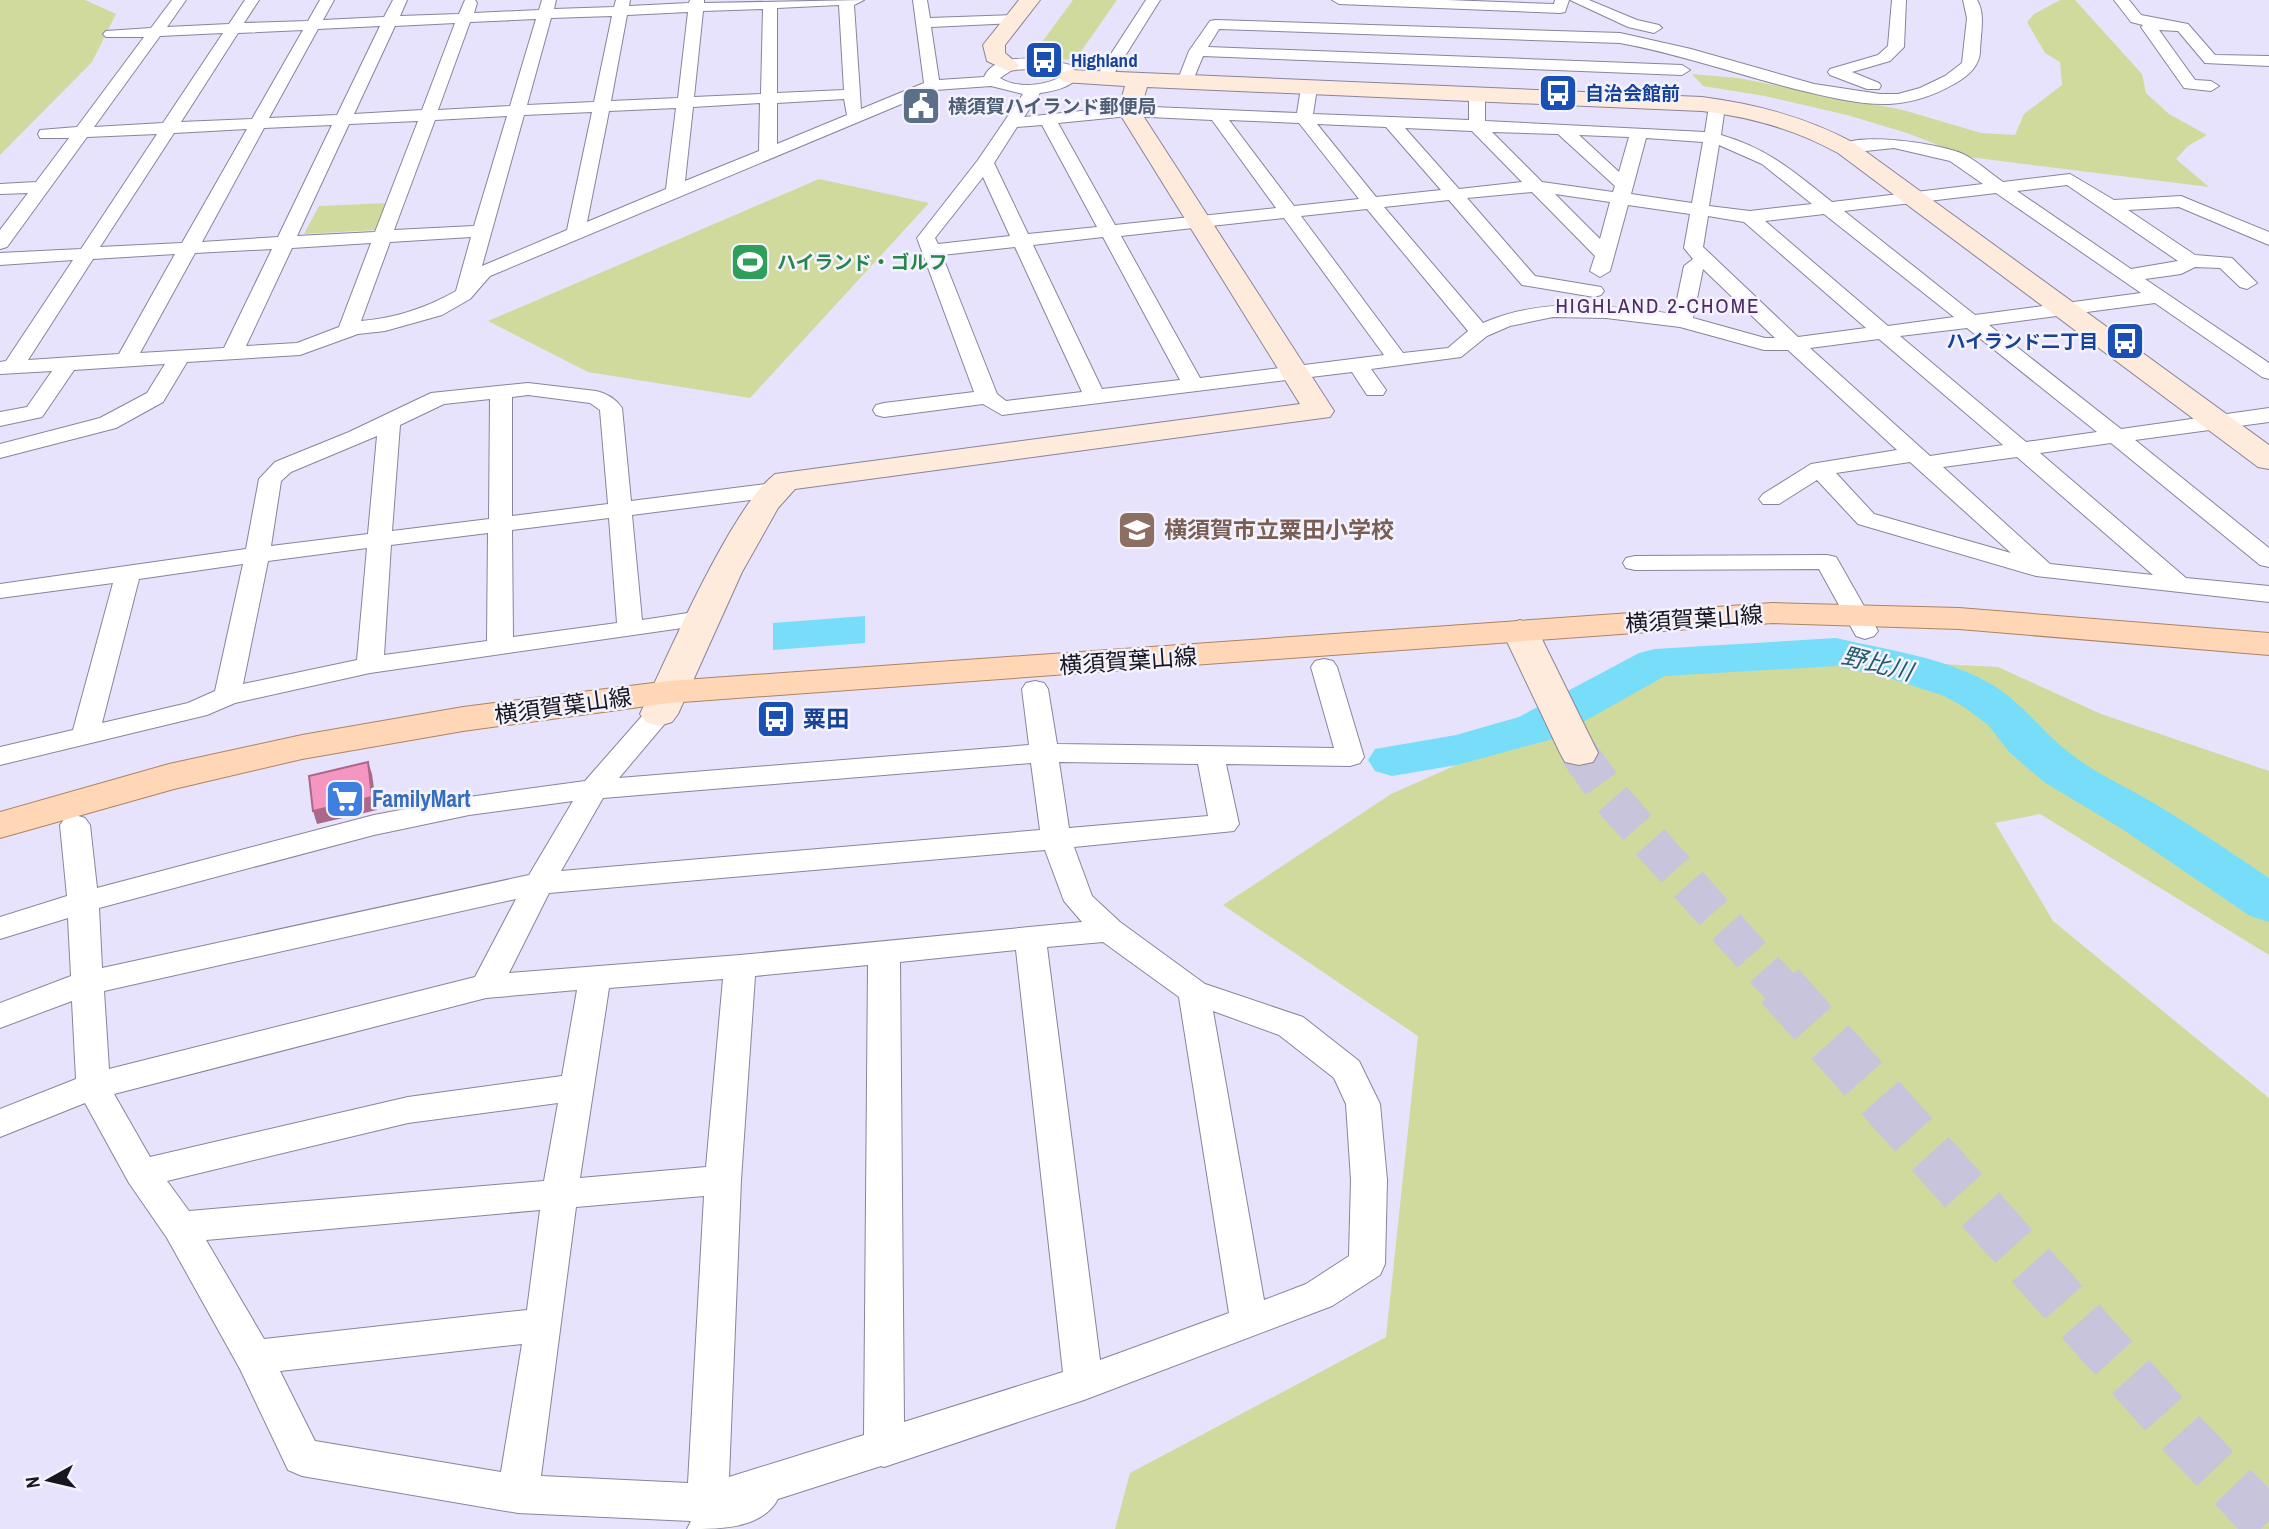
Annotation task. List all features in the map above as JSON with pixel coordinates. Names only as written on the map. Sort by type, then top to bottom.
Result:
[{"type":"main road","name":"横須賀葉山線","points":[[0,825],[169,777],[302,747],[463,719],[1055,666],[1526,641],[1742,634],[1860,622],[1990,619],[2269,645]]},
{"type":"main road","name":"横須賀葉山線","points":[[1860,622],[2269,660]]},
{"type":"main road","name":"横須賀葉山線","points":[[0,846],[276,776],[664,703],[1035,689],[1324,667],[1526,641]]},
{"type":"street","points":[[0,243],[179,0]]},
{"type":"street","points":[[6,368],[86,254],[252,0]]},
{"type":"street","points":[[126,360],[327,0]]},
{"type":"street","points":[[232,353],[400,0]]},
{"type":"street","points":[[348,330],[471,0]]},
{"type":"street","points":[[846,0],[853,118]]},
{"type":"street","points":[[111,34],[464,18],[547,7],[857,0]]},
{"type":"street","points":[[920,0],[932,85]]},
{"type":"street","points":[[1008,65],[995,56],[993,49],[996,41],[1030,0]]},
{"type":"street","points":[[1104,77],[1153,0]]},
{"type":"street","points":[[1339,0],[1560,9],[1562,0]]},
{"type":"street","points":[[1577,0],[1633,24],[1667,31],[1690,40],[1704,41]]},
{"type":"street","points":[[1899,0],[1896,47],[1884,58],[1836,72],[1901,97]]},
{"type":"street","points":[[1185,82],[1197,51],[1218,18],[1391,30],[1620,38],[1662,44],[1778,80],[1881,99],[1901,97],[1931,90],[1961,73],[1972,60],[1974,5],[1970,0]]},
{"type":"street","points":[[2121,0],[2136,19],[2183,27],[2211,60],[2269,53]]},
{"type":"street","points":[[768,153],[770,2]]},
{"type":"street","points":[[675,192],[696,4]]},
{"type":"street","points":[[572,244],[622,5]]},
{"type":"street","points":[[463,295],[547,7]]},
{"type":"street","points":[[924,23],[1015,19]]},
{"type":"street","points":[[2160,25],[2149,27],[2161,42],[2174,67],[2190,85],[2211,86]]},
{"type":"street","points":[[1390,91],[1391,30]]},
{"type":"street","points":[[2161,42],[2195,43]]},
{"type":"street","points":[[1197,51],[1682,70]]},
{"type":"street","points":[[993,81],[993,74],[1008,65],[1055,66],[1067,69],[1071,77]]},
{"type":"street","points":[[6,368],[300,349],[348,330],[385,325],[435,310],[463,295],[483,272],[550,245],[572,244],[675,192],[932,85],[993,81],[1004,86],[1035,88],[1056,86],[1071,77],[1104,77],[1717,106],[1788,122],[1846,148],[2269,460]]},
{"type":"street","points":[[486,986],[539,883],[594,789],[664,703],[701,619],[736,551],[773,490],[786,481],[1319,411],[1129,111],[1138,79]]},
{"type":"street","points":[[1035,88],[985,163],[926,237],[987,397],[1002,408],[1454,353],[1480,332],[1527,317],[1591,311],[1682,321],[1764,344],[1793,344],[2159,297]]},
{"type":"street","points":[[1309,88],[1304,119],[1370,203],[1480,332]]},
{"type":"street","points":[[46,134],[852,94]]},
{"type":"street","points":[[1477,95],[1477,126],[1605,255]]},
{"type":"street","points":[[1717,106],[1693,248],[1793,344],[2045,571]]},
{"type":"street","points":[[1010,123],[1129,111],[1639,133],[1712,138],[1756,152],[2269,560]]},
{"type":"street","points":[[1217,116],[1398,359]]},
{"type":"street","points":[[1048,120],[1193,384]]},
{"type":"street","points":[[1392,123],[1529,281],[1594,291]]},
{"type":"street","points":[[1563,130],[1624,192]]},
{"type":"street","points":[[1591,311],[1594,291],[1639,133]]},
{"type":"street","points":[[1846,148],[1894,143],[1956,157],[2269,373]]},
{"type":"street","points":[[985,163],[1095,397]]},
{"type":"street","points":[[932,250],[1534,186],[1624,192],[1750,217],[2070,180],[2113,206],[2191,261],[2225,262],[2247,283]]},
{"type":"street","points":[[0,189],[41,187]]},
{"type":"street","points":[[2113,206],[2181,201],[2269,239]]},
{"type":"street","points":[[1750,217],[1879,332],[2024,449],[2178,584]]},
{"type":"street","points":[[0,259],[481,232]]},
{"type":"street","points":[[1682,321],[1694,266],[1705,260]]},
{"type":"street","points":[[2128,275],[2181,268],[2191,261]]},
{"type":"street","points":[[1451,376],[1454,353]]},
{"type":"street","points":[[0,451],[108,422],[155,397],[180,356]]},
{"type":"street","points":[[0,419],[34,412],[67,364]]},
{"type":"street","points":[[1357,364],[1375,390]]},
{"type":"street","points":[[227,696],[270,479],[283,467],[389,423],[439,398],[528,389],[596,397],[611,408],[630,629]]},
{"type":"street","points":[[500,645],[502,392]]},
{"type":"street","points":[[884,410],[987,397]]},
{"type":"street","points":[[1771,499],[1819,469],[2024,449],[2269,415]]},
{"type":"street","points":[[370,665],[389,423]]},
{"type":"street","points":[[1819,469],[1866,519],[2045,571],[2269,594]]},
{"type":"street","points":[[0,592],[257,555],[773,490]]},
{"type":"street","points":[[1634,568],[1838,581],[1860,622]]},
{"type":"street","points":[[85,734],[128,573]]},
{"type":"street","points":[[0,755],[197,709],[227,696],[370,665],[701,619]]},
{"type":"street","points":[[1526,641],[1575,744]]},
{"type":"street","points":[[0,928],[83,902],[374,825],[469,806],[594,789],[1046,753],[1350,757],[1324,667]]},
{"type":"street","points":[[75,825],[83,902],[93,1086],[141,1173],[180,1227],[254,1357],[302,1457],[519,1494],[707,1516],[791,1477],[1084,1383],[1319,1295],[1367,1265],[1368,1180],[1363,1104],[1347,1070],[1291,1026],[1194,992],[1109,930],[1079,901],[1056,839],[1035,689]]},
{"type":"street","points":[[0,1016],[86,983],[539,883],[1224,824],[1210,755]]},
{"type":"street","points":[[0,1123],[93,1086],[486,986],[740,966],[1109,930]]},
{"type":"street","points":[[1030,939],[1084,1383]]},
{"type":"street","points":[[884,951],[884,1449]]},
{"type":"street","points":[[707,1516],[723,1180],[740,966]]},
{"type":"street","points":[[519,1494],[560,1194],[595,978]]},
{"type":"street","points":[[1194,992],[1248,1322]]},
{"type":"street","points":[[141,1173],[408,1110],[577,1087]]},
{"type":"street","points":[[180,1227],[723,1180]]},
{"type":"street","points":[[254,1357],[544,1325]]},
{"type":"green space","points":[[0,0],[85,0],[116,14],[92,62],[0,155]]},
{"type":"green space","points":[[1073,0],[1117,0],[1075,60],[1031,57]]},
{"type":"green space","points":[[2060,0],[2075,0],[2142,74],[2146,93],[2169,114],[2207,135],[2188,146],[2176,159],[2209,187],[1969,157],[1907,133],[1847,115],[1765,96],[1703,86],[1692,74],[1738,78],[1903,110],[1981,133],[2015,135],[2024,114],[2062,85],[2060,62],[2045,53],[2027,22],[2034,14]]},
{"type":"green space","name":"ハイランド・ゴルフ","points":[[819,179],[929,203],[750,398],[588,372],[488,321]]},
{"type":"green space","points":[[386,203],[375,230],[304,234],[319,206]]},
{"type":"green space","points":[[1710,652],[1998,667],[2101,714],[2269,771],[2269,955],[2040,814],[1995,823],[2053,921],[2269,1098],[2269,1529],[1115,1529],[1130,1473],[1386,1337],[1418,1036],[1223,905],[1391,794]]},
{"type":"water","points":[[865,616],[865,643],[773,650],[773,623]]},
{"type":"building","points":[[368,762],[372,797],[313,811],[309,776]]},
{"type":"waterway","name":"野比川","points":[[1392,760],[1457,750],[1536,728],[1655,663],[1836,652],[1899,666],[1960,686],[1981,697],[2005,715],[2027,742],[2061,771],[2140,817],[2269,903]]},
{"type":"tunnel","points":[[1579,753],[1611,798],[1781,988]]},
{"type":"tunnel","points":[[1780,986],[2181,1433],[2269,1525]]},
{"type":"place","name":"Highland","points":[[1044,60]]},
{"type":"place","name":"自治会館前","points":[[1558,93]]},
{"type":"place","name":"横須賀ハイランド郵便局","points":[[921,106]]},
{"type":"place","name":"ハイランド・ゴルフ","points":[[750,262]]},
{"type":"place","name":"ハイランド二丁目","points":[[2125,341]]},
{"type":"place","name":"横須賀市立粟田小学校","points":[[1137,530]]},
{"type":"place","name":"粟田","points":[[776,719]]},
{"type":"place","name":"FamilyMart","points":[[345,799]]},
{"type":"district","name":"HIGHLAND 2-CHOME","points":[[1658,306]]}]
